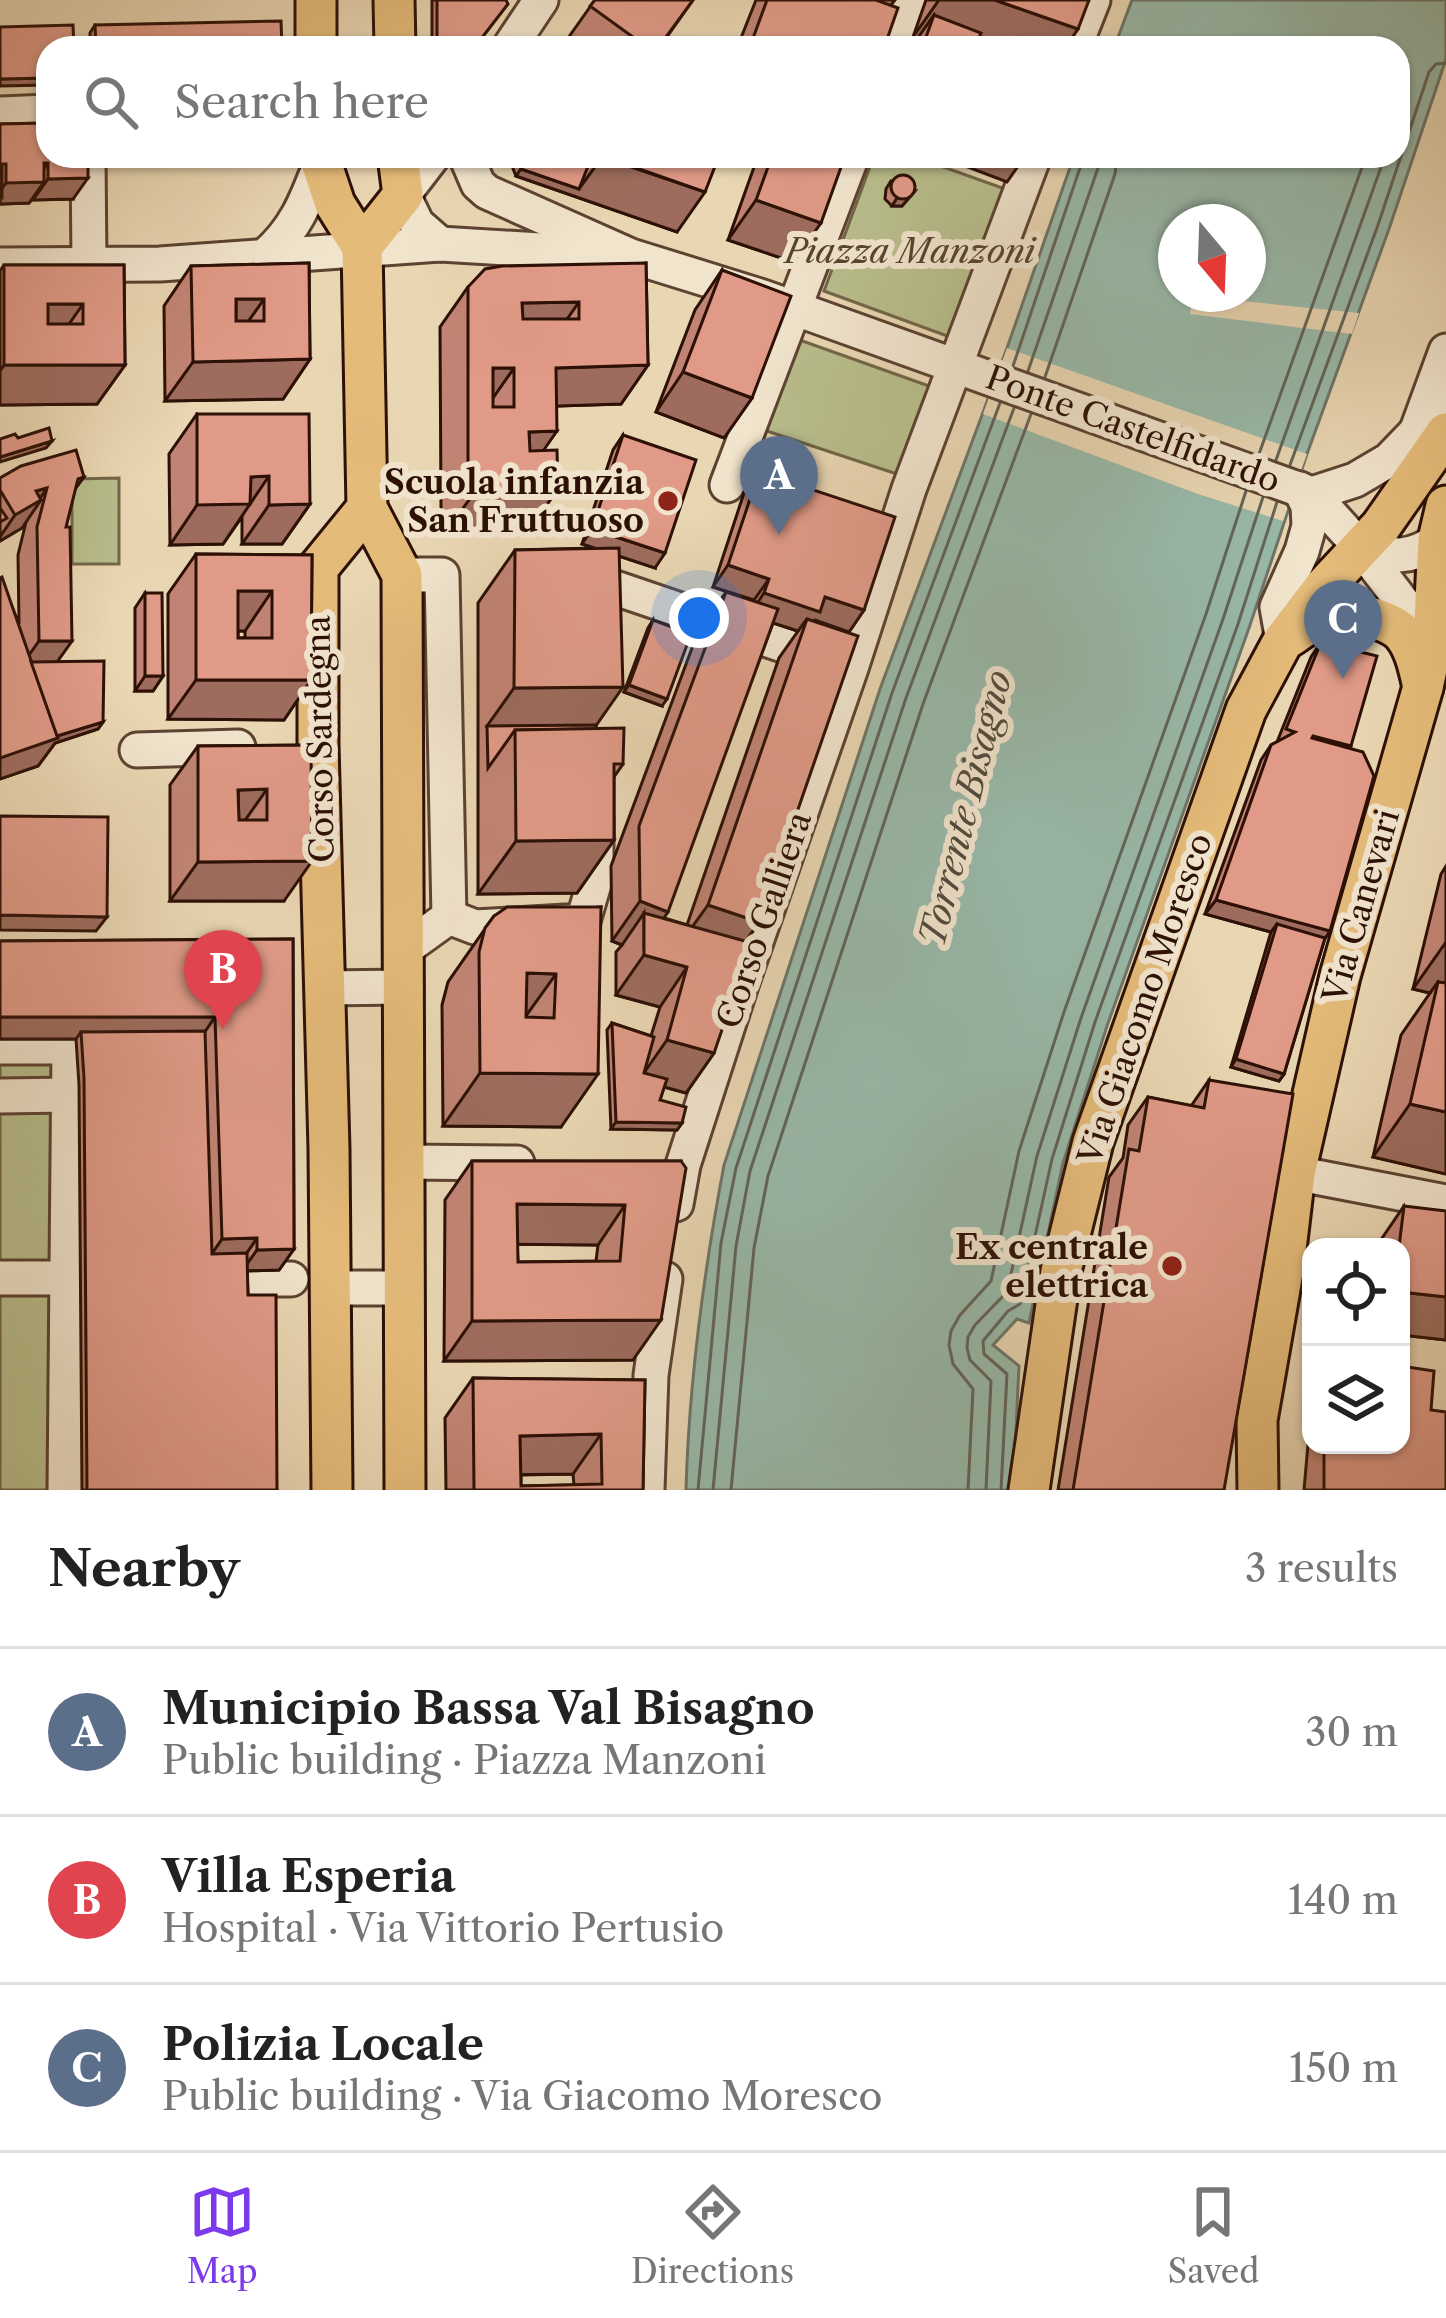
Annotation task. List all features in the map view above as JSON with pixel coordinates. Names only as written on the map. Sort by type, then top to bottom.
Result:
[{"type":"main road","points":[[316,0],[316,36]]},
{"type":"main road","points":[[394,0],[394,36]]},
{"type":"main road","points":[[322,168],[335,204],[362,248]]},
{"type":"main road","points":[[400,175],[362,248],[367,508],[402,575],[405,1490]]},
{"type":"main road","points":[[1360,548],[1382,526],[1431,432]]},
{"type":"main road","name":"Corso Sardegna","points":[[332,1490],[330,1288],[312,963],[291,746],[318,568],[367,508]]},
{"type":"main road","points":[[1283,641],[1312,622],[1342,612],[1376,619],[1428,642],[1442,523]]},
{"type":"main road","name":"Via Giacomo Moresco","points":[[1029,1490],[1061,1271],[1093,1142],[1246,710],[1283,641],[1360,548]]},
{"type":"main road","name":"Via Canevari","points":[[1258,1490],[1257,1420],[1294,1173],[1340,976],[1423,687],[1412,649],[1428,642]]},
{"type":"street","points":[[517,36],[541,0]]},
{"type":"street","points":[[895,36],[908,0]]},
{"type":"street","points":[[1080,36],[1093,0]]},
{"type":"street","points":[[0,113],[36,112]]},
{"type":"street","points":[[88,168],[89,264]]},
{"type":"street","points":[[266,256],[285,239],[302,213],[317,168]]},
{"type":"street","points":[[471,168],[487,192],[631,256],[764,296],[954,365]]},
{"type":"street","points":[[727,485],[848,168]]},
{"type":"street","name":"Corso Galliera","points":[[647,1490],[666,1164],[742,982],[909,489],[1029,168]]},
{"type":"street","points":[[400,175],[417,224],[440,244]]},
{"type":"street","points":[[0,265],[160,264],[440,244],[631,256]]},
{"type":"street","points":[[1431,432],[1446,351]]},
{"type":"street","name":"Ponte Castelfidardo","points":[[954,365],[1306,492]]},
{"type":"street","points":[[1306,492],[1354,480],[1389,460],[1431,432],[1446,408]]},
{"type":"street","points":[[1306,492],[1360,548],[1428,642]]},
{"type":"street","points":[[1283,641],[1277,607],[1309,526],[1306,492]]},
{"type":"street","points":[[1360,548],[1396,556],[1421,552],[1442,523]]},
{"type":"street","points":[[562,570],[851,668]]},
{"type":"street","points":[[402,575],[442,575],[449,917]]},
{"type":"street","points":[[137,750],[291,746]]},
{"type":"street","points":[[449,917],[475,927],[583,921],[596,877],[597,793]]},
{"type":"street","points":[[406,948],[449,917]]},
{"type":"street","points":[[312,963],[406,987]]},
{"type":"street","points":[[706,970],[742,982]]},
{"type":"street","points":[[0,1047],[69,1047],[65,1490]]},
{"type":"street","points":[[0,1096],[69,1095]]},
{"type":"street","points":[[405,1162],[549,1163]]},
{"type":"street","points":[[1294,1173],[1446,1202]]},
{"type":"street","points":[[0,1278],[67,1278]]},
{"type":"street","points":[[245,1279],[291,1279]]},
{"type":"street","points":[[330,1288],[406,1288]]},
{"type":"street","name":"Via Canevari","points":[[1240,1490],[1257,1420]]},
{"type":"green space","name":"Piazza Manzoni","points":[[870,168],[946,168],[1005,189],[950,337],[824,291]]},
{"type":"green space","name":"Piazza Manzoni","points":[[794,338],[929,386],[900,475],[761,429]]},
{"type":"green space","points":[[119,478],[119,564],[72,564],[72,479]]},
{"type":"green space","points":[[0,1055],[59,1056],[57,1490],[0,1490]]},
{"type":"water","points":[[1132,0],[1446,0],[1446,59],[1410,166],[1410,36],[1118,36]]},
{"type":"water","name":"Torrente Bisagno","points":[[1070,168],[1409,168],[1107,1026],[1063,1163],[1029,1323],[1017,1319],[993,1345],[1019,1366],[1013,1490],[686,1490],[699,1327],[724,1165],[880,689]]},
{"type":"pier","points":[[1266,303],[1359,313],[1352,334],[1190,314],[1266,312]]},
{"type":"pier","points":[[1007,348],[1307,454],[1283,521],[983,414]]},
{"type":"building","points":[[437,0],[506,0],[508,4],[483,36],[437,36]]},
{"type":"building","points":[[595,0],[693,0],[667,36],[631,36],[590,6]]},
{"type":"building","points":[[767,0],[876,0],[898,8],[888,36],[754,36]]},
{"type":"building","points":[[995,0],[1089,0],[1078,29]]},
{"type":"building","points":[[934,15],[981,33],[980,36],[926,36]]},
{"type":"building","points":[[281,21],[282,36],[95,36],[95,25]]},
{"type":"building","points":[[73,25],[73,36],[36,36],[36,78],[0,79],[0,27]]},
{"type":"building","points":[[36,123],[36,168],[44,168],[44,182],[6,183],[6,164],[2,164],[2,198],[0,198],[0,124]]},
{"type":"building","points":[[48,168],[88,168],[88,178],[48,179]]},
{"type":"building","points":[[521,168],[587,168],[579,189]]},
{"type":"building","points":[[636,168],[714,168],[705,192]]},
{"type":"building","points":[[768,168],[841,168],[821,223],[756,200]]},
{"type":"building","points":[[903,175],[912,178],[912,196],[903,199],[894,196],[891,187],[894,178]]},
{"type":"building","points":[[309,263],[310,359],[193,362],[191,266]],"holes":[[[236,299],[264,299],[264,321],[236,321]]]},
{"type":"building","points":[[646,263],[648,365],[556,368],[557,431],[529,432],[530,451],[557,450],[558,489],[490,490],[479,486],[468,467],[468,287],[485,269]],"holes":[[[579,302],[579,319],[523,319],[522,303]],[[493,368],[514,368],[514,407],[493,407]]]},
{"type":"building","points":[[4,265],[124,265],[125,365],[4,365]],"holes":[[[48,304],[83,304],[83,324],[48,324]]]},
{"type":"building","points":[[722,270],[791,296],[752,398],[683,372]]},
{"type":"building","points":[[197,414],[309,414],[310,504],[269,505],[269,476],[251,477],[250,504],[197,505]]},
{"type":"building","points":[[49,428],[52,441],[0,457],[0,439]]},
{"type":"building","points":[[623,435],[696,460],[665,553],[592,529]]},
{"type":"building","points":[[76,450],[84,477],[78,479],[66,527],[70,527],[72,641],[39,641],[37,527],[47,488],[36,491],[41,500],[15,515],[0,490],[0,478],[21,466]]},
{"type":"building","points":[[759,472],[895,517],[864,610],[825,597],[820,612],[764,593],[769,579],[728,565]]},
{"type":"building","points":[[619,548],[623,687],[514,688],[515,550]]},
{"type":"building","points":[[196,554],[312,555],[311,680],[196,680]],"holes":[[[238,591],[272,591],[272,638],[238,638]]]},
{"type":"building","points":[[0,578],[58,738],[0,758]]},
{"type":"building","points":[[726,592],[778,609],[668,912],[640,901],[639,826]]},
{"type":"building","points":[[145,593],[162,593],[163,676],[145,676]]},
{"type":"building","points":[[807,619],[858,636],[759,922],[708,905]]},
{"type":"building","points":[[653,620],[691,634],[667,699],[629,685]]},
{"type":"building","points":[[1321,642],[1377,656],[1351,746],[1312,738],[1363,752],[1374,776],[1330,931],[1216,900],[1271,745],[1295,732],[1286,729]]},
{"type":"building","points":[[104,661],[103,722],[57,736],[31,662]]},
{"type":"building","points":[[596,725],[596,729],[515,730],[488,768],[487,726]]},
{"type":"building","points":[[624,728],[623,764],[614,764],[614,840],[516,841],[515,730]]},
{"type":"building","points":[[311,745],[312,861],[198,862],[198,746]],"holes":[[[267,789],[267,820],[239,820],[238,790]]]},
{"type":"building","points":[[0,816],[108,817],[107,917],[0,915]]},
{"type":"building","points":[[507,907],[601,907],[598,1074],[480,1073],[479,952],[485,928]],"holes":[[[527,973],[556,974],[554,1018],[526,1017]]]},
{"type":"building","points":[[644,913],[752,943],[714,1053],[667,1040],[687,967],[644,955]]},
{"type":"building","points":[[1277,924],[1325,938],[1284,1074],[1236,1059]]},
{"type":"building","points":[[293,939],[294,1249],[257,1250],[257,1238],[222,1239],[215,1017],[0,1017],[0,941]]},
{"type":"building","points":[[1438,982],[1446,983],[1446,1112],[1410,1104]]},
{"type":"building","points":[[612,1023],[654,1037],[644,1073],[667,1079],[660,1100],[686,1107],[682,1123],[616,1122]]},
{"type":"building","points":[[205,1031],[212,1254],[247,1253],[248,1295],[276,1295],[277,1490],[87,1490],[81,1032]]},
{"type":"building","name":"Ex centrale elettrica","points":[[1209,1080],[1293,1094],[1224,1490],[1073,1490],[1129,1149],[1139,1151],[1148,1097],[1204,1108]]},
{"type":"building","points":[[472,1161],[681,1161],[686,1168],[661,1320],[472,1321]],"holes":[[[517,1204],[625,1205],[620,1261],[518,1262]]]},
{"type":"building","points":[[1404,1206],[1446,1211],[1446,1297],[1410,1293],[1410,1238],[1400,1238]]},
{"type":"building","points":[[1410,1367],[1434,1371],[1431,1410],[1446,1412],[1446,1490],[1324,1490],[1324,1454],[1410,1454]]},
{"type":"building","points":[[473,1378],[645,1380],[643,1490],[474,1490]],"holes":[[[601,1434],[602,1484],[521,1486],[520,1436]]]},
{"type":"place","name":"Scuola infanzia San Fruttuoso","points":[[668,501]]},
{"type":"place","name":"Municipio Bassa Val Bisagno","points":[[779,535]]},
{"type":"place","name":"Polizia Locale","points":[[1343,679]]},
{"type":"place","name":"Villa Esperia","points":[[223,1029]]},
{"type":"place","name":"Ex centrale elettrica","points":[[1172,1266]]}]
